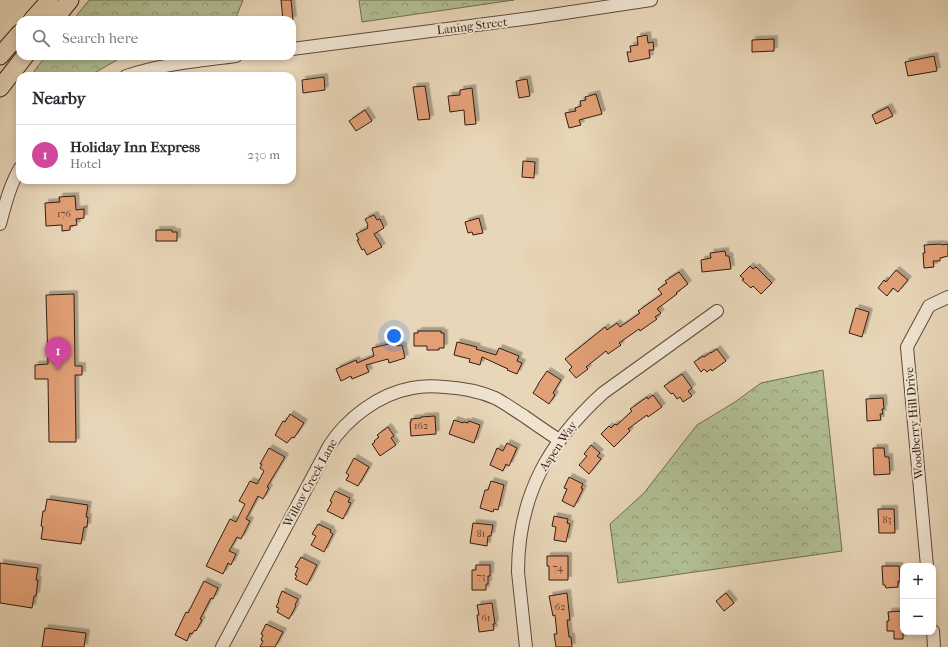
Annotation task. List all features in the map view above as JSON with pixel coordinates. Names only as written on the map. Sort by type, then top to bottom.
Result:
[{"type":"highway","points":[[36,16],[50,0]]},
{"type":"highway","points":[[57,16],[70,0]]},
{"type":"highway","points":[[0,56],[16,38]]},
{"type":"highway","points":[[0,88],[22,60]]},
{"type":"street","name":"Laning Street","points":[[296,48],[531,18],[651,0]]},
{"type":"street","points":[[138,72],[162,66],[206,60]]},
{"type":"street","points":[[0,224],[10,190],[16,177]]},
{"type":"street","name":"Woodberry Hill Drive","points":[[927,563],[907,347],[929,306],[948,297]]},
{"type":"street","name":"Aspen Way","points":[[526,647],[518,559],[525,512],[531,492],[544,463],[575,419],[587,407],[603,393],[717,311]]},
{"type":"street","name":"Willow Creek Lane","points":[[222,647],[329,446],[345,425],[373,403],[395,393],[415,388],[442,387],[468,389],[483,393],[501,401],[559,440]]},
{"type":"street","points":[[933,635],[934,647]]},
{"type":"green space","points":[[89,0],[243,0],[237,16],[76,16]]},
{"type":"green space","points":[[359,0],[514,0],[362,22]]},
{"type":"green space","points":[[43,60],[117,60],[96,72],[34,71]]},
{"type":"green space","points":[[823,370],[842,551],[618,583],[610,524],[644,493],[697,425],[735,402],[761,383]]},
{"type":"building","points":[[281,0],[291,0],[293,16],[283,16]]},
{"type":"building","points":[[647,35],[648,43],[653,42],[654,50],[649,50],[650,58],[629,62],[627,52],[631,52],[630,46],[638,45],[637,37]]},
{"type":"building","points":[[774,39],[774,51],[752,52],[752,40]]},
{"type":"building","points":[[934,56],[937,71],[908,76],[905,62]]},
{"type":"building","points":[[324,77],[325,90],[303,93],[302,80]]},
{"type":"building","points":[[527,79],[530,96],[519,98],[516,81]]},
{"type":"building","points":[[425,86],[430,119],[418,120],[413,87]]},
{"type":"building","points":[[472,88],[476,124],[465,125],[464,110],[450,112],[448,96],[460,95],[460,90]]},
{"type":"building","points":[[596,94],[602,114],[579,120],[581,125],[569,128],[565,113],[576,111],[575,108],[581,106],[580,101],[586,100],[585,97]]},
{"type":"building","points":[[888,107],[893,116],[876,124],[872,115]]},
{"type":"building","points":[[365,110],[372,121],[356,131],[349,121]]},
{"type":"building","points":[[523,161],[535,162],[534,178],[522,177]]},
{"type":"building","points":[[75,196],[76,210],[84,209],[84,218],[76,219],[77,225],[70,226],[70,230],[62,231],[62,225],[46,226],[45,203],[60,202],[59,197]]},
{"type":"building","points":[[374,215],[377,220],[380,219],[384,228],[374,234],[382,247],[367,255],[364,249],[362,250],[356,234],[368,228],[365,219]]},
{"type":"building","points":[[479,218],[483,233],[473,235],[472,232],[468,233],[465,222]]},
{"type":"building","points":[[156,230],[172,230],[172,232],[177,232],[177,241],[156,241]]},
{"type":"building","points":[[948,244],[948,256],[940,258],[940,261],[933,261],[934,267],[924,268],[924,245]]},
{"type":"building","points":[[725,251],[726,256],[729,256],[731,269],[702,272],[701,260],[711,258],[710,253]]},
{"type":"building","points":[[750,266],[753,269],[756,267],[772,283],[761,294],[753,286],[751,288],[742,280],[744,279],[740,276]]},
{"type":"building","points":[[896,270],[908,280],[898,292],[893,288],[887,296],[878,288],[884,280],[886,282]]},
{"type":"building","points":[[679,272],[688,284],[657,309],[661,313],[655,317],[657,319],[619,343],[621,345],[608,354],[606,351],[586,367],[588,369],[576,378],[569,370],[572,367],[565,359],[605,327],[607,330],[617,323],[620,327],[640,313],[638,311],[662,294],[658,289],[667,283],[665,281]]},
{"type":"building","points":[[74,294],[75,366],[82,366],[82,375],[75,375],[76,442],[49,442],[48,379],[35,379],[35,365],[48,364],[46,295]]},
{"type":"building","points":[[856,308],[869,312],[862,337],[849,333]]},
{"type":"building","points":[[418,331],[441,331],[441,333],[444,333],[444,348],[439,348],[439,350],[427,350],[427,346],[414,346],[414,333],[418,333]]},
{"type":"building","points":[[397,342],[397,346],[402,345],[405,358],[389,363],[388,359],[366,365],[369,372],[352,379],[351,376],[341,381],[336,369],[356,360],[357,363],[374,356],[372,348]]},
{"type":"building","points":[[457,342],[477,347],[476,349],[496,355],[499,348],[519,356],[517,361],[522,363],[517,374],[482,357],[480,365],[469,362],[470,359],[454,355]]},
{"type":"building","points":[[717,349],[726,361],[712,371],[711,369],[707,372],[704,369],[701,372],[694,362]]},
{"type":"building","points":[[547,371],[561,380],[553,393],[555,395],[549,404],[533,393]]},
{"type":"building","points":[[682,374],[692,388],[688,391],[692,396],[683,402],[680,397],[677,399],[673,393],[671,394],[664,386]]},
{"type":"building","points":[[653,395],[662,407],[648,417],[647,415],[628,429],[630,431],[614,447],[601,434],[609,426],[611,428],[615,424],[617,425],[632,411],[630,409],[647,397],[648,399]]},
{"type":"building","points":[[883,398],[884,409],[882,409],[883,414],[880,414],[881,420],[867,421],[866,399]]},
{"type":"building","points":[[290,414],[304,423],[294,438],[292,437],[287,443],[275,435],[283,421],[285,422]]},
{"type":"building","points":[[435,416],[436,434],[411,436],[411,419]]},
{"type":"building","points":[[454,420],[463,423],[468,423],[469,421],[480,425],[474,443],[449,434]]},
{"type":"building","points":[[388,427],[394,436],[391,438],[396,445],[380,456],[372,444],[379,437],[377,435]]},
{"type":"building","points":[[507,443],[517,448],[509,466],[506,464],[503,471],[490,465],[497,448],[503,451]]},
{"type":"building","points":[[591,445],[600,453],[597,456],[601,459],[589,474],[579,465],[587,456],[584,454]]},
{"type":"building","points":[[269,448],[285,457],[267,487],[269,488],[263,499],[258,496],[246,519],[250,521],[241,539],[237,537],[229,551],[236,554],[231,565],[228,563],[223,574],[206,566],[230,519],[236,522],[245,504],[239,501],[250,481],[257,484],[264,471],[260,468],[262,464],[260,464]]},
{"type":"building","points":[[873,448],[884,448],[885,457],[889,457],[890,474],[874,475]]},
{"type":"building","points":[[354,458],[369,467],[358,486],[346,480],[349,475],[346,473]]},
{"type":"building","points":[[569,477],[583,484],[581,488],[583,489],[574,507],[562,501],[567,489],[564,488]]},
{"type":"building","points":[[491,481],[504,485],[498,510],[494,509],[493,512],[480,508],[485,490],[488,490]]},
{"type":"building","points":[[335,491],[350,498],[348,502],[351,503],[343,519],[327,511],[332,502],[330,501]]},
{"type":"building","points":[[47,499],[88,505],[86,517],[88,517],[87,527],[84,527],[81,544],[41,539],[43,511],[45,511]]},
{"type":"building","points":[[878,509],[894,509],[895,533],[879,533]]},
{"type":"building","points":[[554,516],[568,519],[567,523],[570,524],[566,542],[554,540],[556,527],[552,526]]},
{"type":"building","points":[[473,523],[493,525],[491,536],[488,536],[487,546],[470,543]]},
{"type":"building","points":[[318,524],[331,530],[330,532],[333,534],[324,552],[311,545],[316,536],[312,534]]},
{"type":"building","points":[[547,556],[568,556],[568,580],[549,580]]},
{"type":"building","points":[[301,557],[317,565],[307,585],[295,579],[298,568],[295,567]]},
{"type":"building","points":[[0,563],[38,568],[36,596],[34,596],[32,608],[0,603]]},
{"type":"building","points":[[476,565],[490,565],[490,576],[488,576],[486,590],[472,590],[472,570],[476,570]]},
{"type":"building","points":[[882,566],[899,566],[900,581],[898,581],[898,587],[886,588],[885,585],[883,585]]},
{"type":"building","points":[[204,581],[218,588],[200,619],[202,620],[196,631],[195,630],[192,634],[190,633],[187,641],[175,635]]},
{"type":"building","points":[[282,591],[298,599],[289,619],[277,612],[279,608],[276,607]]},
{"type":"building","points":[[567,593],[570,620],[567,620],[572,647],[556,647],[554,634],[557,634],[555,615],[553,616],[549,596]]},
{"type":"building","points":[[726,593],[734,603],[724,611],[716,601]]},
{"type":"building","points":[[492,603],[495,624],[493,624],[494,630],[479,632],[477,615],[479,615],[477,605]]},
{"type":"building","points":[[900,611],[900,635],[903,635],[903,639],[894,639],[894,631],[887,631],[887,621],[889,621],[888,612]]},
{"type":"building","points":[[266,624],[283,632],[275,647],[260,647],[263,641],[261,640],[263,635],[261,634]]},
{"type":"building","points":[[45,628],[86,633],[84,647],[42,647]]},
{"type":"place","name":"Holiday Inn Express","points":[[58,370]]}]
